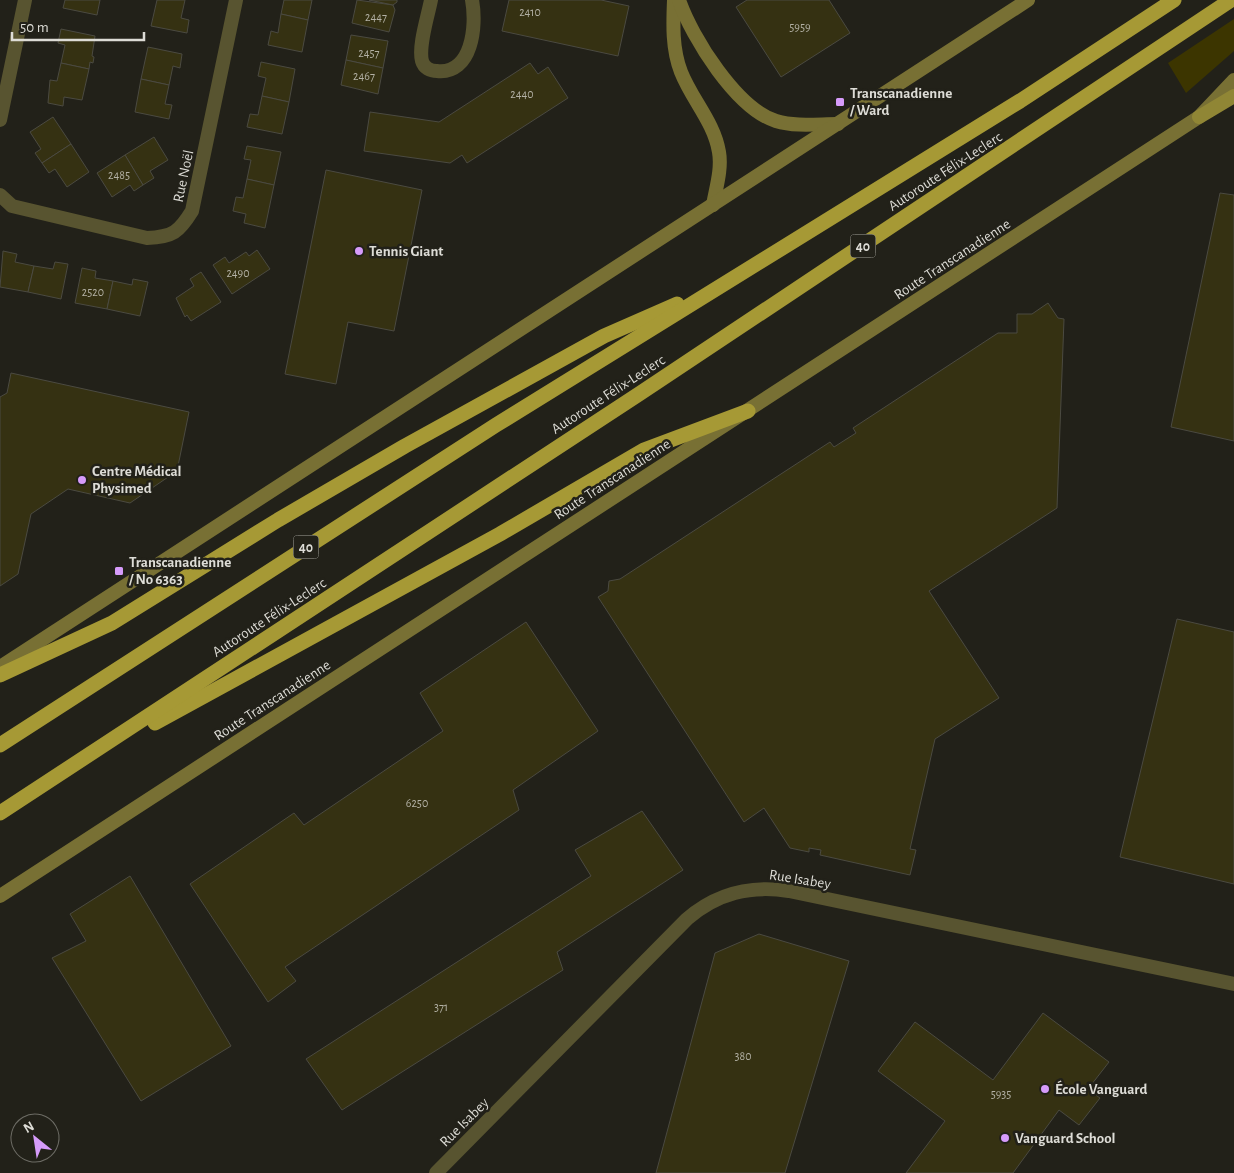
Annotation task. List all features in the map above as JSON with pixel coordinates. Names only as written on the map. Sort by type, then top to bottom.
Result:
[{"type":"highway","name":"Autoroute Félix-Leclerc","points":[[0,745],[496,425],[1069,68],[1174,0]]},
{"type":"highway","name":"Autoroute Félix-Leclerc","points":[[0,813],[1087,98],[1231,0]]},
{"type":"highway","points":[[0,675],[112,624],[338,484],[604,336],[726,282]]},
{"type":"highway","points":[[56,777],[500,534],[644,450],[748,411]]},
{"type":"main road","points":[[674,0],[673,28],[678,65],[710,123],[719,151],[720,168],[713,205]]},
{"type":"main road","points":[[679,0],[697,39],[720,72],[754,110],[764,116],[786,123],[838,124]]},
{"type":"main road","points":[[0,667],[1028,0]]},
{"type":"main road","name":"Route Transcanadienne","points":[[0,896],[1200,117],[1234,80]]},
{"type":"main road","points":[[1200,117],[1234,96]]},
{"type":"street","points":[[0,120],[25,0]]},
{"type":"street","name":"Rue Noël","points":[[1,195],[12,206],[147,238],[163,237],[182,228],[192,211],[236,0]]},
{"type":"street","points":[[431,0],[421,52],[423,63],[430,70],[438,72],[458,68],[465,59],[469,46],[474,10],[472,0]]},
{"type":"street","name":"Rue Isabey","points":[[436,1173],[687,919],[706,904],[733,893],[759,888],[789,891],[1234,984]]},
{"type":"shaded area","points":[[1234,19],[1234,51],[1186,93],[1168,63]]},
{"type":"building","points":[[65,0],[100,0],[97,15],[63,8]]},
{"type":"building","points":[[157,0],[185,0],[181,18],[189,20],[187,33],[151,26]]},
{"type":"building","points":[[284,0],[312,0],[308,20],[281,14]]},
{"type":"building","points":[[357,0],[393,5],[395,10],[389,32],[352,23]]},
{"type":"building","points":[[369,0],[397,0],[397,2],[393,5]]},
{"type":"building","points":[[509,0],[601,0],[629,6],[618,56],[502,31]]},
{"type":"building","points":[[747,0],[829,0],[850,33],[781,77],[736,7]]},
{"type":"building","points":[[281,14],[308,20],[302,52],[268,45],[271,31],[278,33]]},
{"type":"building","points":[[61,29],[95,36],[92,56],[94,57],[93,63],[90,62],[89,69],[61,63],[65,45],[58,43]]},
{"type":"building","points":[[351,35],[388,41],[383,68],[346,60]]},
{"type":"building","points":[[148,47],[182,54],[180,68],[173,66],[169,85],[141,79]]},
{"type":"building","points":[[346,60],[383,68],[378,94],[341,85]]},
{"type":"building","points":[[261,62],[295,69],[289,102],[262,96],[266,78],[258,76]]},
{"type":"building","points":[[61,63],[89,69],[82,100],[64,97],[63,106],[48,103],[50,80],[57,81]]},
{"type":"building","points":[[530,63],[538,74],[548,67],[568,98],[467,163],[462,155],[450,163],[364,151],[370,112],[439,122]]},
{"type":"building","points":[[141,79],[169,85],[165,104],[172,105],[169,119],[135,112]]},
{"type":"building","points":[[262,96],[289,102],[282,134],[247,127],[250,114],[258,115]]},
{"type":"building","points":[[53,117],[71,144],[42,163],[35,153],[41,149],[30,132]]},
{"type":"building","points":[[154,137],[168,160],[150,171],[154,178],[143,185],[125,155]]},
{"type":"building","points":[[71,144],[89,172],[67,187],[55,169],[49,173],[42,163]]},
{"type":"building","points":[[247,146],[281,152],[274,185],[247,179],[251,160],[244,159]]},
{"type":"building","points":[[125,155],[143,185],[134,191],[130,185],[112,197],[97,173]]},
{"type":"building","points":[[326,170],[422,190],[394,331],[348,322],[336,384],[285,374]]},
{"type":"building","points":[[247,179],[274,185],[265,228],[244,223],[246,214],[233,211],[236,197],[243,198]]},
{"type":"building","points":[[1220,193],[1234,195],[1234,441],[1171,427]]},
{"type":"building","points":[[257,250],[270,269],[232,294],[213,265],[225,257],[229,263],[246,252],[249,256]]},
{"type":"building","points":[[3,251],[17,254],[15,262],[34,266],[28,292],[0,287]]},
{"type":"building","points":[[55,262],[68,264],[61,299],[28,292],[34,266],[53,269]]},
{"type":"building","points":[[82,268],[96,271],[95,278],[113,281],[107,309],[75,303]]},
{"type":"building","points":[[201,272],[221,302],[191,321],[187,315],[185,317],[176,298],[194,286],[190,279]]},
{"type":"building","points":[[133,279],[148,282],[140,316],[107,309],[113,281],[132,285]]},
{"type":"building","points":[[1048,303],[1058,318],[1064,319],[1057,508],[929,591],[999,698],[935,739],[910,849],[916,850],[910,875],[820,855],[821,850],[809,848],[809,852],[790,848],[764,808],[744,822],[598,597],[608,591],[609,581],[620,579],[830,442],[834,447],[856,433],[853,428],[998,333],[1017,333],[1017,314],[1032,314]]},
{"type":"building","name":"Centre Médical Physimed","points":[[11,373],[189,412],[177,471],[130,503],[68,489],[31,514],[18,574],[0,586],[0,397],[7,393]]},
{"type":"building","points":[[1177,619],[1234,632],[1234,884],[1120,857]]},
{"type":"building","points":[[526,622],[598,731],[513,790],[519,810],[285,967],[296,981],[268,1002],[190,884],[294,813],[304,825],[443,731],[420,693]]},
{"type":"building","points":[[642,811],[683,870],[557,952],[563,970],[342,1110],[306,1059],[591,876],[575,850]]},
{"type":"building","points":[[130,876],[231,1046],[141,1101],[52,958],[86,941],[70,914]]},
{"type":"building","points":[[759,934],[849,961],[785,1173],[656,1173],[715,953]]},
{"type":"building","points":[[1043,1013],[1109,1062],[1088,1089],[1100,1098],[1079,1125],[1059,1110],[1013,1173],[906,1173],[945,1121],[878,1071],[915,1022],[993,1080]]},
{"type":"place","name":"Transcanadienne / Ward","points":[[840,102]]},
{"type":"place","name":"Tennis Giant","points":[[359,251]]},
{"type":"place","name":"Centre Médical Physimed","points":[[82,480]]},
{"type":"place","name":"Transcanadienne / No 6363","points":[[119,571]]},
{"type":"place","name":"École Vanguard","points":[[1045,1089]]},
{"type":"place","name":"Vanguard School","points":[[1005,1138]]}]
